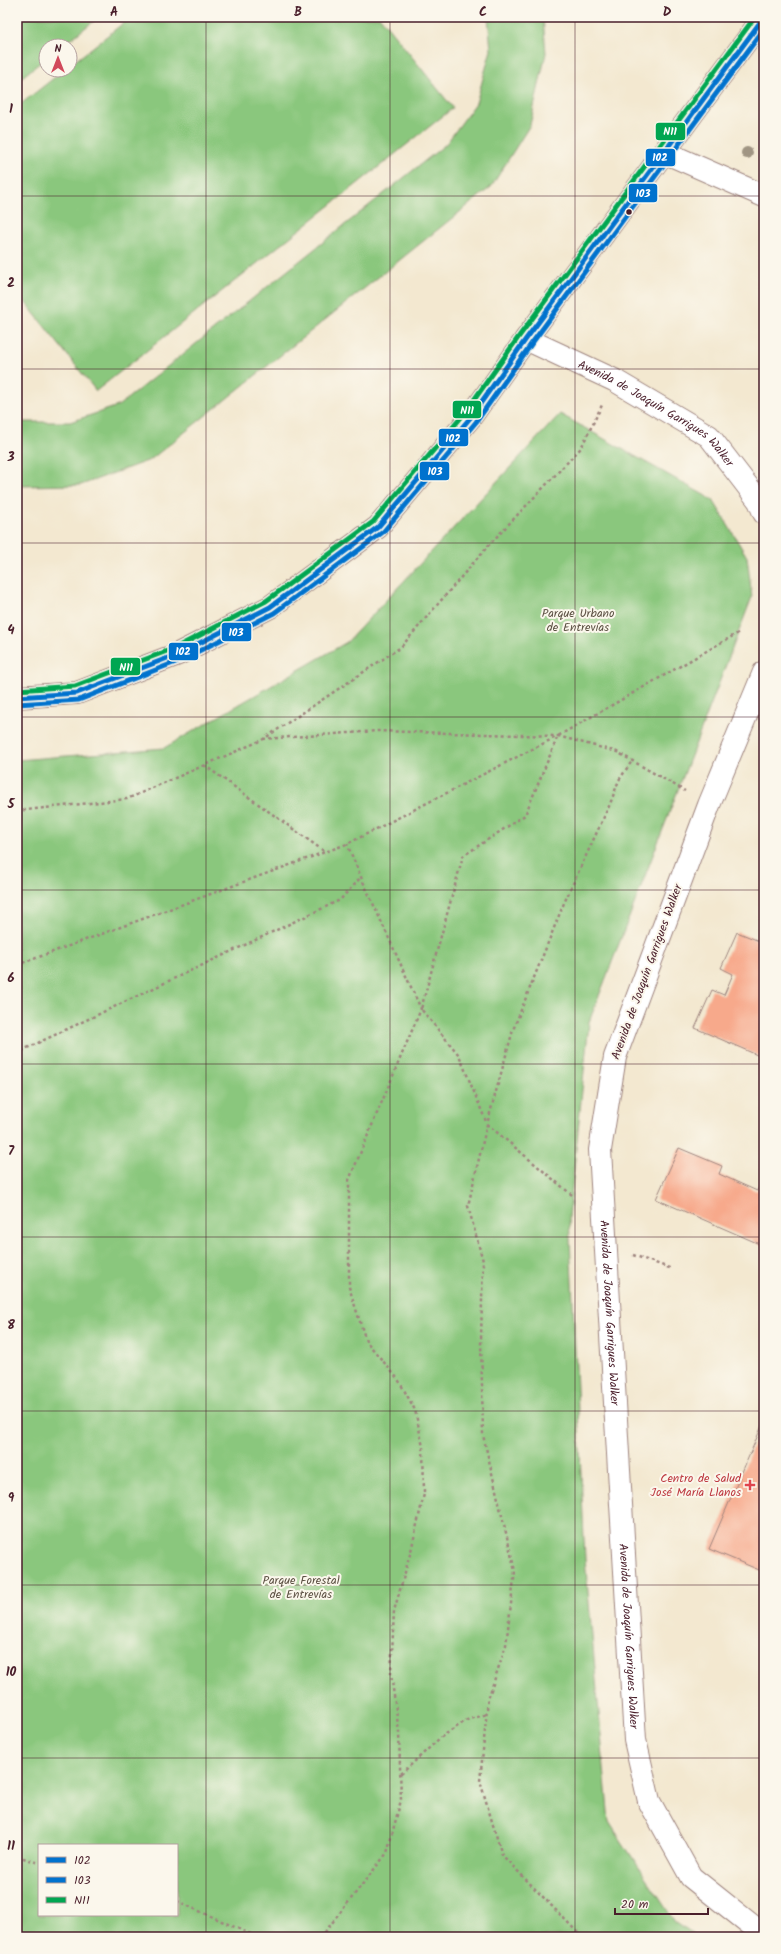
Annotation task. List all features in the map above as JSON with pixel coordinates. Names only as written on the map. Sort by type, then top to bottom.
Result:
[{"type":"street","points":[[17,697],[77,692],[178,654],[270,607],[378,527],[470,418],[526,339],[764,17]]},
{"type":"street","points":[[664,152],[764,196]]},
{"type":"street","name":"Avenida de Joaquín Garrigues Walker","points":[[526,339],[614,380],[709,436],[759,501],[764,513]]},
{"type":"street","name":"Avenida de Joaquín Garrigues Walker","points":[[764,672],[709,805],[615,1057],[600,1150],[635,1740],[649,1801],[691,1877],[764,1935]]},
{"type":"path","points":[[17,811],[127,799],[262,740],[401,646],[487,547],[581,448],[603,404]]},
{"type":"path","points":[[17,966],[348,844],[558,736],[738,633]]},
{"type":"path","points":[[262,740],[377,731],[558,736],[617,752],[709,805]]},
{"type":"path","points":[[321,1937],[387,1853],[401,1800],[399,1732],[391,1674],[394,1611],[411,1551],[424,1494],[423,1447],[415,1410],[398,1379],[366,1341],[350,1287],[350,1180],[421,1009],[463,856],[525,815],[558,736]]},
{"type":"path","points":[[582,1937],[502,1855],[480,1781],[488,1699],[506,1645],[515,1571],[483,1435],[481,1339],[483,1261],[468,1206],[487,1124],[513,1030],[564,903],[610,804],[619,780],[632,761]]},
{"type":"path","points":[[204,765],[325,853]]},
{"type":"path","points":[[348,844],[360,877],[421,1009],[458,1055],[487,1124],[572,1195]]},
{"type":"path","points":[[17,1055],[340,900],[360,877]]},
{"type":"path","points":[[606,1245],[672,1268]]},
{"type":"path","points":[[400,1774],[440,1738],[467,1720],[487,1714]]},
{"type":"path","points":[[17,1856],[38,1863]]},
{"type":"path","points":[[178,1901],[256,1937]]},
{"type":"green space","points":[[17,17],[99,17],[72,38],[38,38],[38,64],[17,81]]},
{"type":"green space","points":[[131,17],[380,17],[453,108],[96,391],[17,292],[17,107],[54,78],[78,78],[78,59]]},
{"type":"green space","points":[[488,17],[543,17],[546,53],[530,125],[491,187],[150,460],[81,485],[17,486],[17,422],[70,422],[118,406],[446,144],[476,103],[491,50]]},
{"type":"green space","name":"Parque Forestal de Entrevías","points":[[560,414],[713,500],[747,557],[752,597],[589,1022],[569,1218],[585,1559],[609,1822],[675,1922],[696,1937],[17,1937],[17,760],[164,748],[347,642]]},
{"type":"building","points":[[737,932],[764,943],[764,1058],[695,1028],[712,990],[724,995],[733,974],[721,968]]},
{"type":"building","points":[[679,1148],[722,1166],[719,1174],[757,1191],[764,1176],[764,1246],[656,1199]]},
{"type":"building","name":"Centro de Salud José María Llanos","points":[[764,1421],[764,1572],[709,1549]]},
{"type":"transit line","name":"N11","points":[[17,690],[75,686],[175,648],[266,601],[373,522],[464,414],[520,335],[755,17]]},
{"type":"transit line","name":"102","points":[[17,697],[77,693],[178,654],[270,607],[378,527],[470,418],[526,339],[764,17]]},
{"type":"transit line","name":"103","points":[[17,704],[79,700],[181,660],[274,613],[383,532],[476,422],[532,343],[764,29]]},
{"type":"place","name":"Centro de Salud José María Llanos","points":[[750,1485]]},
{"type":"park label","name":"Parque Urbano de Entrevías","points":[[578,620]]}]
